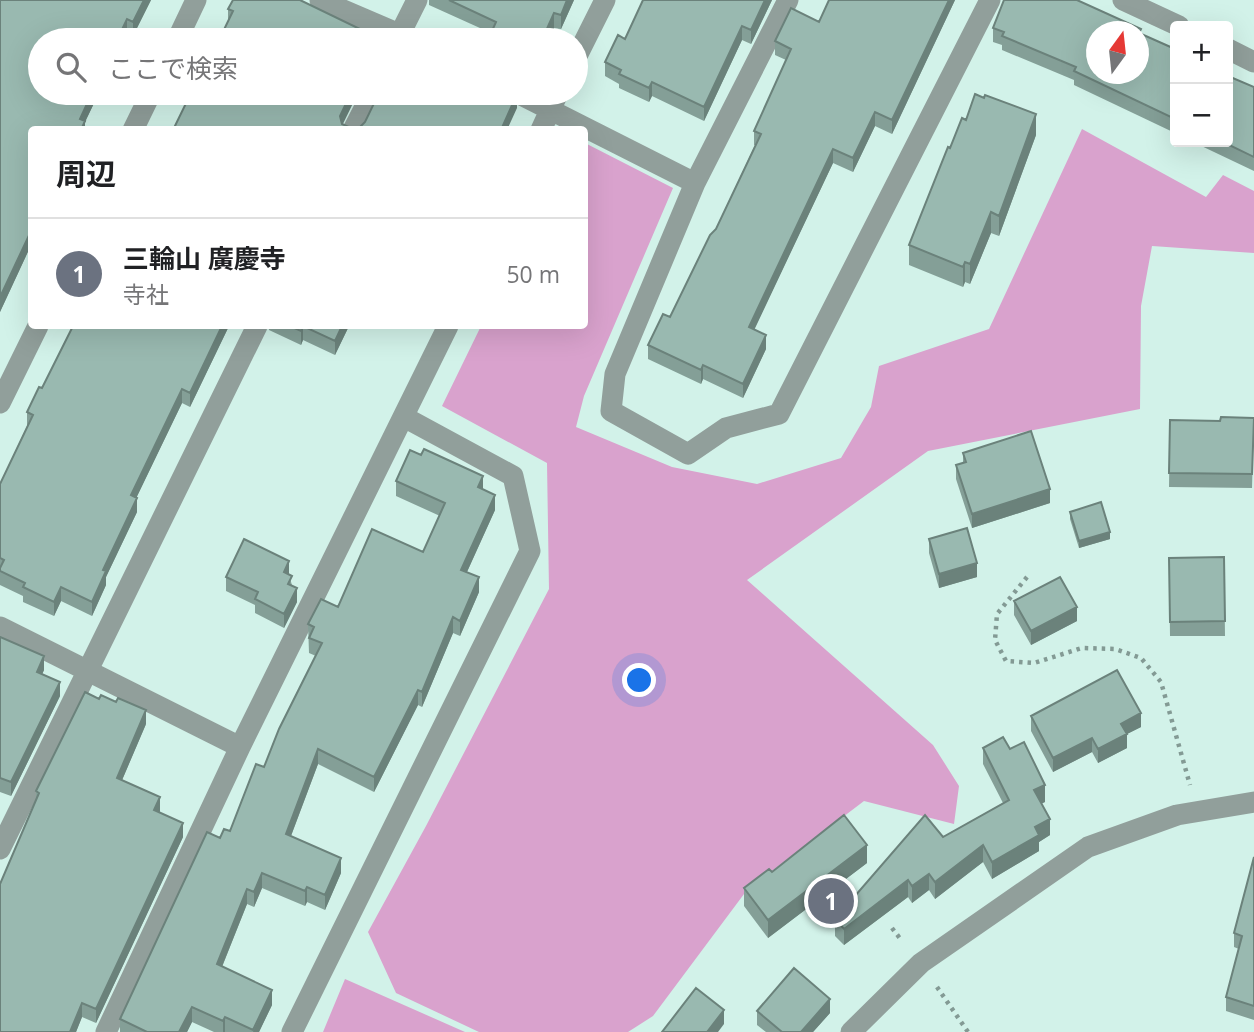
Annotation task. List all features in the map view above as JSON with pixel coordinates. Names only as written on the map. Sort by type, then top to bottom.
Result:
[{"type":"street","points":[[183,28],[196,0]]},
{"type":"street","points":[[320,0],[381,28]]},
{"type":"street","points":[[407,28],[417,0]]},
{"type":"street","points":[[588,34],[605,0]]},
{"type":"street","points":[[788,0],[695,183],[615,374],[611,411],[688,454],[726,428],[779,414],[990,0]]},
{"type":"street","points":[[1123,0],[1170,22]]},
{"type":"street","points":[[1233,52],[1254,62]]},
{"type":"street","points":[[135,126],[145,105]]},
{"type":"street","points":[[356,126],[366,105]]},
{"type":"street","points":[[543,126],[552,105]]},
{"type":"street","points":[[561,105],[695,183]]},
{"type":"street","points":[[0,403],[37,329]]},
{"type":"street","points":[[0,849],[256,329]]},
{"type":"street","points":[[106,1032],[240,747],[447,329]]},
{"type":"street","points":[[292,1032],[530,551],[513,475],[404,417]]},
{"type":"street","points":[[0,627],[240,747]]},
{"type":"street","points":[[851,1032],[921,963],[1088,847],[1177,815],[1254,802]]},
{"type":"path","points":[[1027,577],[997,614],[995,640],[1006,661],[1034,663],[1082,648],[1115,649],[1141,658],[1161,682],[1197,811]]},
{"type":"path","points":[[921,963],[968,1032]]},
{"type":"shaded area","points":[[1082,129],[1206,197],[1223,175],[1254,191],[1254,253],[1152,246],[1141,306],[1140,409],[928,451],[747,580],[933,745],[959,786],[954,824],[864,801],[747,890],[653,1016],[628,1032],[479,1032],[396,993],[368,932],[549,589],[547,463],[442,406],[480,329],[588,329],[588,145],[673,188],[584,396],[576,427],[672,467],[757,484],[841,458],[871,407],[879,366],[989,329]]},
{"type":"shaded area","points":[[345,979],[465,1032],[323,1032]]},
{"type":"building","points":[[0,0],[144,0],[133,22],[127,19],[123,28],[28,28],[28,105],[86,105],[80,119],[85,121],[83,126],[28,126],[28,238],[0,297]]},
{"type":"building","points":[[233,0],[300,0],[358,28],[225,28],[233,11],[228,9]]},
{"type":"building","points":[[449,0],[567,0],[561,15],[554,13],[547,28],[493,28],[496,22]]},
{"type":"building","points":[[643,0],[765,0],[751,30],[742,26],[704,107],[652,82],[649,88],[619,74],[621,70],[605,62],[618,35],[625,39]]},
{"type":"building","points":[[829,0],[949,0],[892,120],[875,112],[853,158],[833,149],[749,327],[766,335],[743,384],[703,365],[701,370],[648,345],[663,314],[670,317],[761,134],[754,131],[791,49],[775,41],[791,8],[819,22]]},
{"type":"building","points":[[1004,0],[1077,0],[1123,21],[1086,21],[1086,77],[1074,71],[1076,67],[1002,36],[1004,32],[993,28]]},
{"type":"building","points":[[1149,37],[1170,47],[1170,117],[1101,84],[1149,84]]},
{"type":"building","points":[[1233,78],[1254,87],[1254,157],[1233,147]]},
{"type":"building","points":[[975,94],[984,98],[985,95],[1036,114],[999,216],[991,212],[970,264],[965,262],[963,267],[909,245],[948,147],[950,148],[962,118],[966,120]]},
{"type":"building","points":[[185,105],[345,105],[340,116],[342,124],[346,126],[175,126]]},
{"type":"building","points":[[373,105],[512,105],[503,126],[361,126]]},
{"type":"building","points":[[72,329],[221,329],[190,393],[182,389],[131,495],[137,498],[103,570],[106,571],[92,602],[61,587],[54,602],[23,587],[25,583],[0,571],[4,560],[0,558],[0,484],[33,415],[27,412],[39,387],[42,388]]},
{"type":"building","points":[[309,329],[341,329],[335,341]]},
{"type":"building","points":[[1221,417],[1254,418],[1252,474],[1169,473],[1170,420],[1220,421]]},
{"type":"building","points":[[1031,431],[1050,489],[972,514],[956,465],[966,462],[963,453]]},
{"type":"building","points":[[424,449],[483,476],[478,487],[495,495],[461,570],[479,577],[460,621],[453,617],[422,692],[418,690],[374,777],[318,749],[286,834],[341,858],[325,895],[307,887],[305,891],[262,873],[254,892],[247,889],[217,964],[272,990],[253,1030],[225,1017],[223,1021],[192,1007],[179,1032],[147,1032],[120,1019],[207,832],[220,838],[224,829],[230,831],[256,764],[264,767],[279,729],[322,643],[309,638],[314,627],[308,624],[321,599],[338,607],[372,529],[423,552],[445,503],[396,481],[410,450],[421,455]]},
{"type":"building","points":[[1101,502],[1110,532],[1079,541],[1070,512]]},
{"type":"building","points":[[967,528],[977,563],[939,574],[929,539]]},
{"type":"building","points":[[244,539],[289,561],[284,572],[292,576],[288,584],[297,588],[284,614],[255,599],[258,592],[226,577]]},
{"type":"building","points":[[1224,557],[1225,621],[1170,622],[1169,558]]},
{"type":"building","points":[[1060,577],[1077,607],[1031,631],[1014,601]]},
{"type":"building","points":[[0,637],[44,656],[37,672],[60,682],[11,782],[0,778]]},
{"type":"building","points":[[1117,670],[1141,713],[1121,724],[1127,734],[1098,749],[1092,738],[1053,758],[1031,716]]},
{"type":"building","points":[[85,692],[99,699],[101,695],[116,702],[118,698],[146,710],[117,778],[160,797],[154,810],[183,823],[96,1009],[82,1003],[70,1032],[0,1032],[0,884],[39,793],[36,791]]},
{"type":"building","points":[[1003,737],[1010,749],[1024,742],[1045,785],[1034,790],[1050,819],[1035,827],[1039,835],[992,862],[983,845],[935,882],[929,874],[912,886],[908,880],[844,929],[835,919],[925,815],[943,837],[1009,800],[983,748]]},
{"type":"building","points":[[844,815],[867,845],[768,920],[744,888],[769,869],[772,872]]},
{"type":"building","points":[[1254,857],[1254,1006],[1226,997],[1242,936],[1234,933]]},
{"type":"building","points":[[794,968],[830,999],[801,1032],[782,1032],[757,1011]]},
{"type":"building","points":[[696,988],[724,1010],[707,1032],[662,1032]]},
{"type":"place","name":"三輪山 廣慶寺","points":[[831,901]]}]
